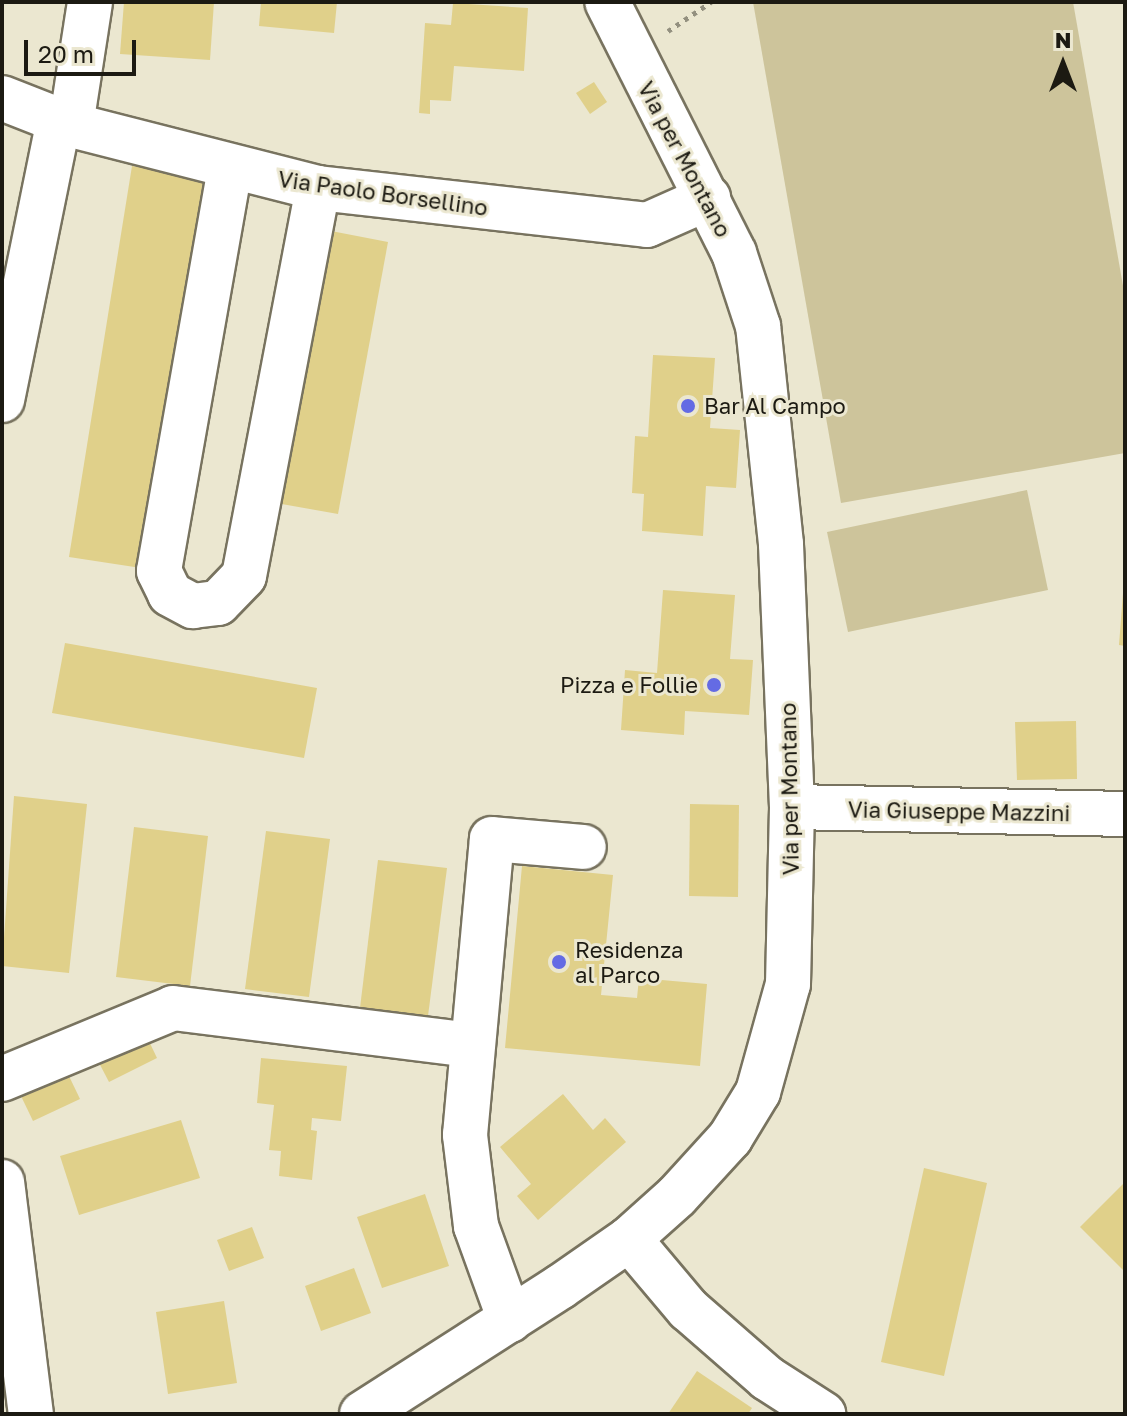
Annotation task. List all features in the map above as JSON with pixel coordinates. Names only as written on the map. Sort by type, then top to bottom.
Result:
[{"type":"street","points":[[2,400],[90,2]]},
{"type":"street","name":"Via per Montano","points":[[362,1414],[510,1320],[629,1239],[730,1138],[758,1092],[788,984],[792,807],[781,544],[758,326],[734,253],[708,198],[632,58],[607,2]]},
{"type":"street","name":"Via Paolo Borsellino","points":[[2,98],[65,122],[230,168],[318,188],[647,225],[708,198]]},
{"type":"street","points":[[230,168],[159,571],[170,594],[193,606],[218,603],[244,576],[318,188]]},
{"type":"street","name":"Via Giuseppe Mazzini","points":[[792,807],[1125,814]]},
{"type":"street","points":[[510,1320],[489,1268],[468,1182],[472,1045],[492,839],[584,847]]},
{"type":"street","points":[[2,1079],[173,1008],[472,1045]]},
{"type":"street","points":[[2,1182],[31,1414]]},
{"type":"street","points":[[629,1239],[688,1309],[767,1378],[823,1414]]},
{"type":"path","points":[[632,58],[711,2]]},
{"type":"shaded area","points":[[753,2],[1073,2],[1125,297],[1125,453],[841,503]]},
{"type":"shaded area","points":[[1027,490],[1048,590],[848,632],[827,532]]},
{"type":"building","points":[[124,2],[214,2],[210,60],[120,54]]},
{"type":"building","points":[[261,2],[337,2],[334,33],[259,26]]},
{"type":"building","points":[[453,3],[528,8],[524,71],[454,66],[451,101],[430,100],[430,114],[419,113],[425,23],[451,25]]},
{"type":"building","points":[[594,82],[607,102],[590,114],[576,93]]},
{"type":"building","points":[[132,166],[204,178],[141,568],[69,557]]},
{"type":"building","points":[[326,230],[388,242],[338,514],[276,503]]},
{"type":"building","points":[[653,355],[715,358],[710,428],[740,430],[736,488],[706,486],[703,536],[642,531],[644,494],[632,493],[635,436],[648,437]]},
{"type":"building","points":[[663,590],[735,595],[730,659],[753,660],[749,715],[685,711],[684,735],[621,730],[625,670],[657,673]]},
{"type":"building","points":[[1125,593],[1125,646],[1119,645]]},
{"type":"building","points":[[65,643],[317,688],[304,758],[52,713]]},
{"type":"building","points":[[1076,721],[1077,779],[1017,780],[1015,722]]},
{"type":"building","points":[[14,796],[87,804],[69,973],[2,966]]},
{"type":"building","points":[[690,804],[739,805],[738,897],[689,896]]},
{"type":"building","points":[[134,827],[208,836],[190,986],[116,977]]},
{"type":"building","points":[[266,831],[330,839],[309,997],[245,989]]},
{"type":"building","points":[[378,860],[447,868],[428,1016],[360,1008]]},
{"type":"building","name":"Residenza al Parco","points":[[522,866],[613,875],[601,995],[637,998],[639,978],[707,984],[700,1066],[505,1048]]},
{"type":"building","points":[[146,1035],[157,1058],[109,1082],[97,1059]]},
{"type":"building","points":[[261,1058],[347,1066],[341,1121],[312,1118],[311,1130],[317,1131],[312,1180],[279,1176],[281,1151],[269,1150],[274,1105],[257,1103]]},
{"type":"building","points":[[68,1074],[80,1099],[33,1121],[21,1096]]},
{"type":"building","points":[[563,1094],[593,1130],[605,1118],[626,1142],[538,1220],[517,1196],[531,1184],[500,1147]]},
{"type":"building","points":[[181,1120],[200,1178],[79,1215],[60,1156]]},
{"type":"building","points":[[924,1168],[987,1183],[944,1376],[881,1362]]},
{"type":"building","points":[[1125,1182],[1125,1272],[1080,1227]]},
{"type":"building","points":[[425,1194],[449,1266],[382,1288],[357,1217]]},
{"type":"building","points":[[252,1227],[264,1258],[229,1271],[217,1240]]},
{"type":"building","points":[[354,1268],[371,1313],[321,1331],[305,1286]]},
{"type":"building","points":[[224,1301],[237,1383],[168,1394],[156,1312]]},
{"type":"building","points":[[697,1371],[752,1408],[748,1414],[668,1414]]},
{"type":"place","name":"Bar Al Campo","points":[[688,406]]},
{"type":"place","name":"Pizza e Follie","points":[[714,685]]},
{"type":"place","name":"Residenza al Parco","points":[[559,962]]}]
